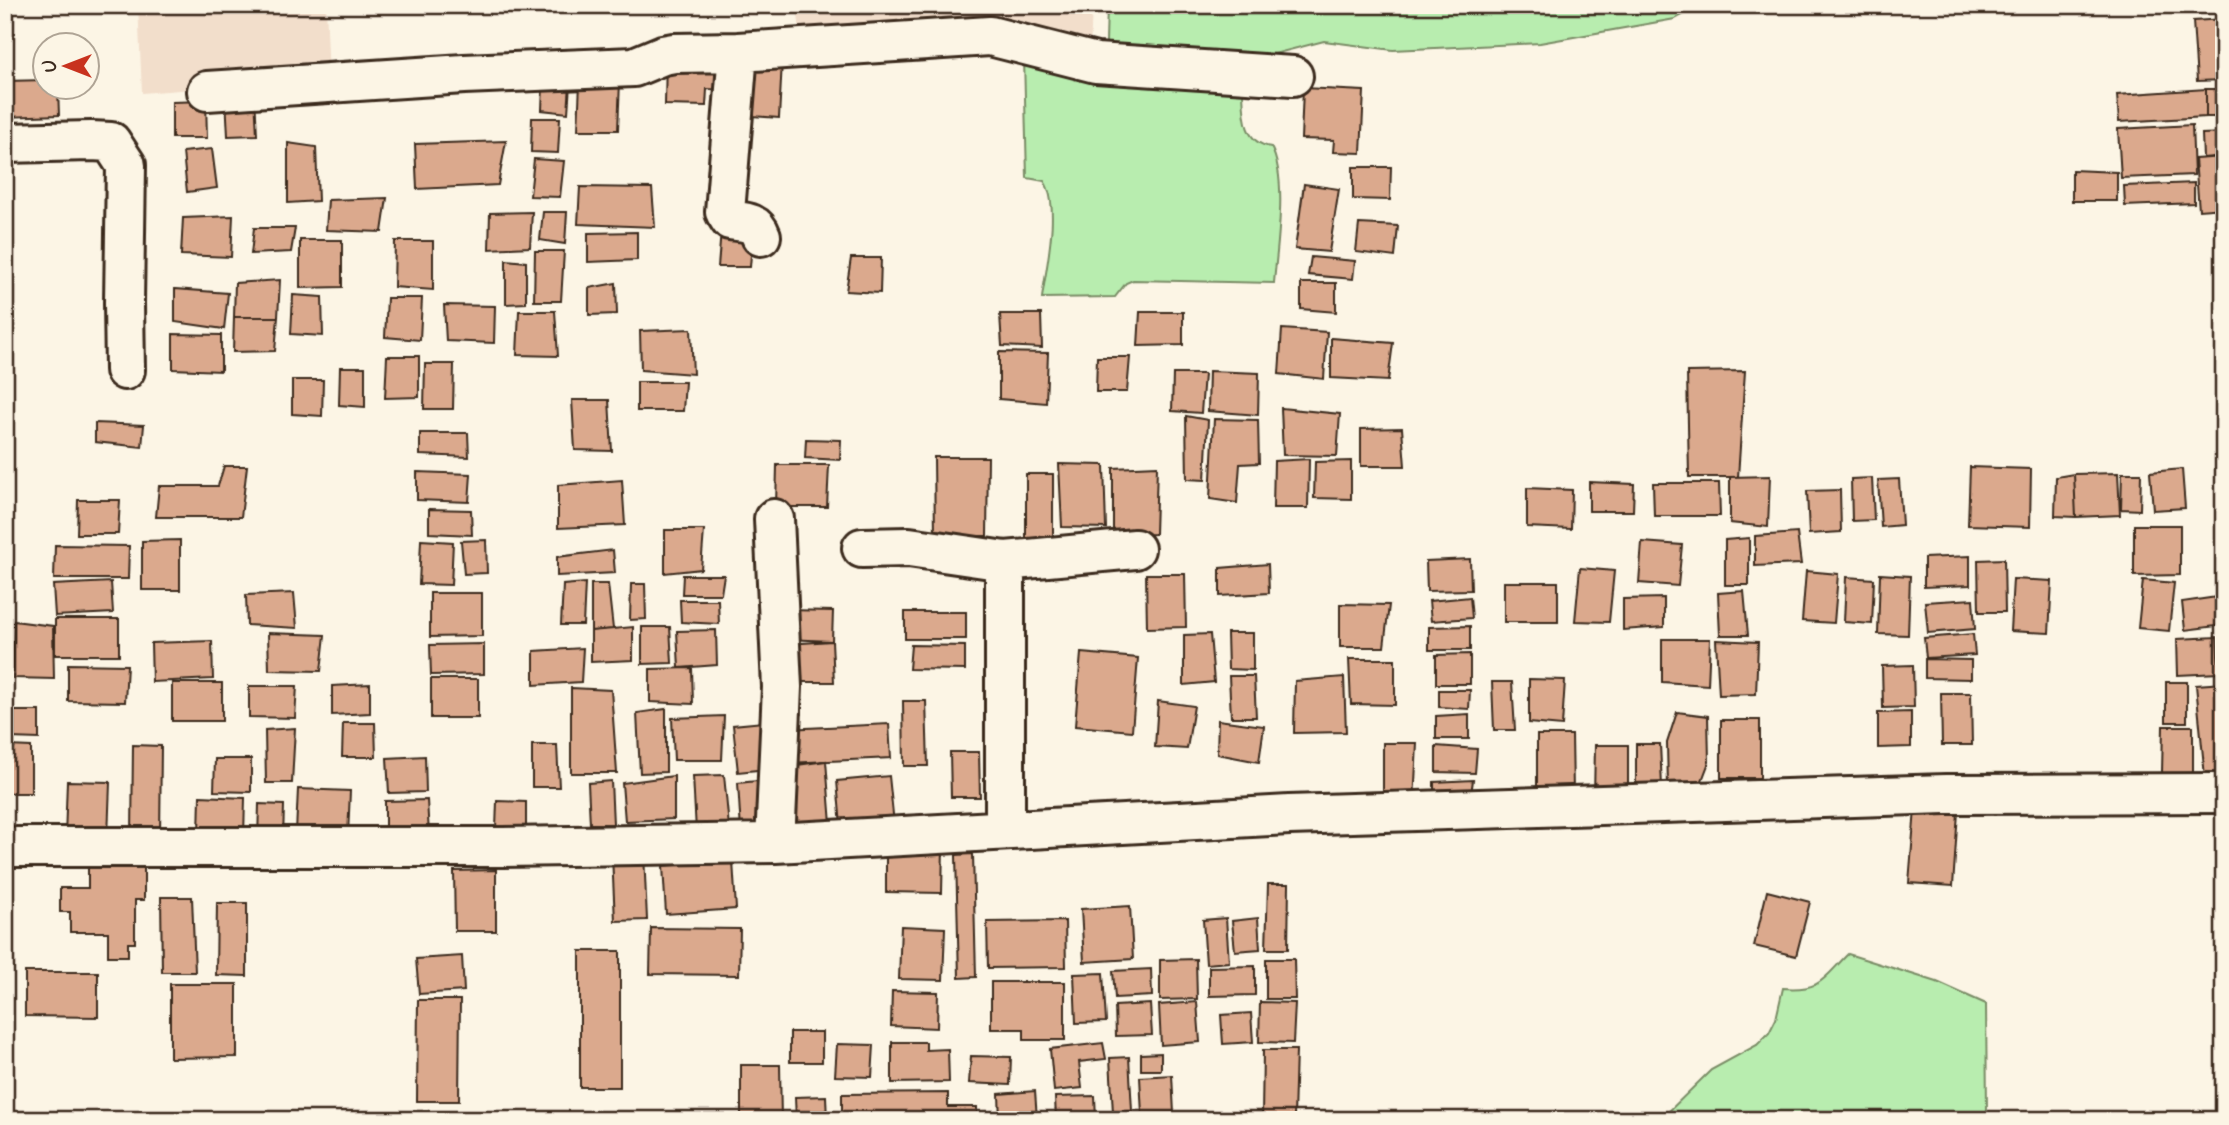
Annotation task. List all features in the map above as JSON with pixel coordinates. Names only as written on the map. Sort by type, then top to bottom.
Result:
[{"type":"street","points":[[207,91],[464,74],[634,67],[663,54],[990,36],[1096,63],[1293,76]]},
{"type":"street","points":[[737,52],[725,212],[730,220],[753,224],[761,236]]},
{"type":"street","points":[[5,143],[111,142],[126,165],[125,370]]},
{"type":"street","points":[[774,519],[782,687],[775,843]]},
{"type":"street","points":[[862,548],[909,547],[1005,561],[1135,549]]},
{"type":"street","points":[[1005,561],[1005,831]]},
{"type":"street","points":[[5,847],[503,847],[775,843],[1289,815],[1946,794],[2224,793]]},
{"type":"shaded area","points":[[138,5],[326,5],[329,78],[142,93]]},
{"type":"shaded area","points":[[797,5],[1092,5],[1090,54],[801,41]]},
{"type":"green space","points":[[1107,5],[1701,5],[1675,19],[1540,43],[1393,50],[1324,41],[1250,60],[1106,43]]},
{"type":"green space","points":[[1024,58],[1243,92],[1250,134],[1255,140],[1271,147],[1279,177],[1280,213],[1274,283],[1133,280],[1126,283],[1115,297],[1042,298],[1051,238],[1051,205],[1044,181],[1027,178]]},
{"type":"green space","points":[[1848,954],[1937,982],[1986,1004],[1987,1111],[1990,1120],[1660,1120],[1711,1070],[1757,1045],[1769,1033],[1776,1019],[1783,988],[1806,987],[1820,982]]},
{"type":"building","points":[[2224,19],[2224,80],[2197,81],[2193,21]]},
{"type":"building","points":[[666,57],[728,59],[727,90],[707,89],[706,106],[665,105]]},
{"type":"building","points":[[743,58],[782,61],[779,118],[739,115]]},
{"type":"building","points":[[32,80],[32,102],[59,102],[59,115],[5,117],[5,81]]},
{"type":"building","points":[[620,81],[618,130],[578,130],[580,82]]},
{"type":"building","points":[[543,84],[570,84],[568,113],[542,110]]},
{"type":"building","points":[[1303,88],[1364,91],[1361,153],[1333,152],[1334,140],[1301,139]]},
{"type":"building","points":[[2206,89],[2206,117],[2119,122],[2117,95]]},
{"type":"building","points":[[2206,89],[2224,89],[2224,117],[2206,117]]},
{"type":"building","points":[[255,96],[257,135],[228,136],[226,98]]},
{"type":"building","points":[[206,101],[207,138],[172,138],[172,102]]},
{"type":"building","points":[[532,118],[560,118],[558,153],[531,152]]},
{"type":"building","points":[[2192,125],[2194,175],[2121,178],[2118,129]]},
{"type":"building","points":[[2224,133],[2224,156],[2203,158],[2202,134]]},
{"type":"building","points":[[506,141],[498,185],[417,189],[415,144]]},
{"type":"building","points":[[288,143],[316,147],[318,201],[288,203]]},
{"type":"building","points":[[212,149],[217,188],[187,192],[183,152]]},
{"type":"building","points":[[2224,157],[2224,208],[2199,210],[2195,159]]},
{"type":"building","points":[[534,159],[564,161],[560,197],[530,196]]},
{"type":"building","points":[[1353,167],[1391,167],[1390,200],[1353,199]]},
{"type":"building","points":[[2072,170],[2117,172],[2117,201],[2072,201]]},
{"type":"building","points":[[2194,183],[2194,203],[2125,206],[2124,186]]},
{"type":"building","points":[[1304,184],[1339,189],[1329,252],[1295,249]]},
{"type":"building","points":[[580,187],[652,188],[655,227],[578,224]]},
{"type":"building","points":[[387,198],[382,232],[326,230],[328,200]]},
{"type":"building","points":[[532,212],[530,247],[489,249],[490,213]]},
{"type":"building","points":[[543,212],[567,212],[565,244],[540,240]]},
{"type":"building","points":[[233,216],[231,257],[181,255],[183,218]]},
{"type":"building","points":[[1359,224],[1398,226],[1395,257],[1356,252]]},
{"type":"building","points":[[254,228],[295,228],[291,252],[251,254]]},
{"type":"building","points":[[721,230],[753,230],[750,267],[718,267]]},
{"type":"building","points":[[637,232],[637,260],[588,262],[588,233]]},
{"type":"building","points":[[300,240],[342,240],[342,287],[300,288]]},
{"type":"building","points":[[395,241],[433,241],[433,290],[394,287]]},
{"type":"building","points":[[535,251],[564,251],[561,301],[534,301]]},
{"type":"building","points":[[1311,257],[1355,261],[1353,279],[1308,275]]},
{"type":"building","points":[[851,258],[881,258],[880,293],[846,291]]},
{"type":"building","points":[[506,260],[526,262],[526,303],[506,304]]},
{"type":"building","points":[[280,280],[278,317],[234,317],[235,283]]},
{"type":"building","points":[[616,283],[617,314],[589,315],[589,288]]},
{"type":"building","points":[[1301,283],[1336,283],[1336,312],[1301,309]]},
{"type":"building","points":[[175,289],[228,293],[224,329],[175,322]]},
{"type":"building","points":[[293,295],[322,297],[323,336],[291,334]]},
{"type":"building","points":[[387,298],[422,298],[420,340],[385,337]]},
{"type":"building","points":[[444,305],[495,306],[494,343],[446,341]]},
{"type":"building","points":[[519,311],[555,311],[558,356],[517,355]]},
{"type":"building","points":[[1140,312],[1183,312],[1183,345],[1138,346]]},
{"type":"building","points":[[1000,314],[1041,314],[1042,348],[1002,346]]},
{"type":"building","points":[[234,317],[278,317],[275,351],[233,352]]},
{"type":"building","points":[[691,329],[693,374],[641,370],[640,331]]},
{"type":"building","points":[[1282,329],[1327,332],[1324,379],[1279,374]]},
{"type":"building","points":[[173,334],[221,335],[221,371],[173,369]]},
{"type":"building","points":[[1331,338],[1393,343],[1388,381],[1331,378]]},
{"type":"building","points":[[999,352],[1048,353],[1046,403],[999,399]]},
{"type":"building","points":[[387,356],[419,356],[419,397],[385,398]]},
{"type":"building","points":[[1097,357],[1130,357],[1127,392],[1096,392]]},
{"type":"building","points":[[425,364],[454,364],[453,409],[424,409]]},
{"type":"building","points":[[340,367],[365,367],[365,407],[339,405]]},
{"type":"building","points":[[1209,371],[1259,373],[1258,415],[1208,411]]},
{"type":"building","points":[[1745,371],[1738,477],[1689,477],[1687,372]]},
{"type":"building","points":[[1173,374],[1204,374],[1201,413],[1172,411]]},
{"type":"building","points":[[292,380],[323,380],[322,416],[292,414]]},
{"type":"building","points":[[637,382],[685,382],[683,411],[637,411]]},
{"type":"building","points":[[572,400],[609,400],[612,451],[575,450]]},
{"type":"building","points":[[1281,408],[1340,414],[1337,456],[1283,455]]},
{"type":"building","points":[[1186,416],[1208,420],[1205,480],[1187,479]]},
{"type":"building","points":[[1214,419],[1258,420],[1259,463],[1240,464],[1237,503],[1210,499]]},
{"type":"building","points":[[95,423],[144,425],[142,447],[95,442]]},
{"type":"building","points":[[1402,428],[1405,466],[1361,466],[1361,429]]},
{"type":"building","points":[[420,433],[468,433],[469,457],[420,455]]},
{"type":"building","points":[[806,439],[841,440],[840,460],[805,458]]},
{"type":"building","points":[[934,457],[988,457],[987,536],[935,536]]},
{"type":"building","points":[[1309,459],[1308,508],[1273,508],[1274,461]]},
{"type":"building","points":[[1351,461],[1351,499],[1314,498],[1315,462]]},
{"type":"building","points":[[1059,464],[1104,465],[1106,528],[1062,527]]},
{"type":"building","points":[[777,465],[829,465],[827,507],[776,507]]},
{"type":"building","points":[[224,466],[247,466],[241,517],[156,517],[159,486],[218,486]]},
{"type":"building","points":[[1157,466],[1155,534],[1113,535],[1113,468]]},
{"type":"building","points":[[1970,467],[2031,469],[2030,527],[1968,525]]},
{"type":"building","points":[[2182,469],[2185,508],[2153,510],[2150,472]]},
{"type":"building","points":[[417,472],[471,474],[469,502],[417,500]]},
{"type":"building","points":[[2118,473],[2120,515],[2076,517],[2074,474]]},
{"type":"building","points":[[2122,473],[2141,473],[2140,510],[2121,509]]},
{"type":"building","points":[[1026,474],[1053,474],[1053,539],[1026,540]]},
{"type":"building","points":[[2074,474],[2076,517],[2055,516],[2056,477]]},
{"type":"building","points":[[1770,476],[1768,527],[1730,523],[1730,477]]},
{"type":"building","points":[[1872,478],[1874,520],[1852,521],[1851,479]]},
{"type":"building","points":[[1899,479],[1902,525],[1881,527],[1878,480]]},
{"type":"building","points":[[622,480],[625,525],[558,528],[558,485]]},
{"type":"building","points":[[1589,482],[1634,484],[1633,511],[1589,511]]},
{"type":"building","points":[[1653,483],[1719,483],[1720,516],[1654,516]]},
{"type":"building","points":[[1527,488],[1572,490],[1571,529],[1527,527]]},
{"type":"building","points":[[1840,490],[1841,532],[1809,534],[1807,491]]},
{"type":"building","points":[[78,500],[120,500],[118,534],[77,534]]},
{"type":"building","points":[[429,509],[471,510],[472,535],[429,533]]},
{"type":"building","points":[[2134,525],[2180,525],[2180,575],[2134,576]]},
{"type":"building","points":[[665,530],[704,530],[701,569],[665,573]]},
{"type":"building","points":[[1797,533],[1801,564],[1755,566],[1755,536]]},
{"type":"building","points":[[1749,538],[1749,585],[1725,585],[1725,540]]},
{"type":"building","points":[[180,540],[180,590],[142,590],[142,541]]},
{"type":"building","points":[[421,540],[453,542],[451,585],[419,584]]},
{"type":"building","points":[[486,540],[487,573],[464,574],[461,541]]},
{"type":"building","points":[[1642,542],[1682,545],[1678,586],[1639,583]]},
{"type":"building","points":[[55,545],[129,546],[128,579],[54,579]]},
{"type":"building","points":[[613,550],[615,573],[557,576],[557,557]]},
{"type":"building","points":[[1970,556],[1970,585],[1924,587],[1924,558]]},
{"type":"building","points":[[1470,559],[1471,590],[1427,591],[1426,561]]},
{"type":"building","points":[[2004,559],[2005,612],[1979,612],[1978,560]]},
{"type":"building","points":[[1268,564],[1269,593],[1220,596],[1220,568]]},
{"type":"building","points":[[1580,568],[1614,571],[1609,622],[1575,621]]},
{"type":"building","points":[[1806,571],[1838,574],[1834,623],[1802,621]]},
{"type":"building","points":[[1146,574],[1185,574],[1186,627],[1147,628]]},
{"type":"building","points":[[1880,574],[1910,576],[1908,635],[1878,634]]},
{"type":"building","points":[[683,575],[724,575],[721,594],[682,594]]},
{"type":"building","points":[[1846,577],[1874,579],[1872,624],[1844,622]]},
{"type":"building","points":[[2013,579],[2052,581],[2049,633],[2010,631]]},
{"type":"building","points":[[2143,580],[2174,583],[2169,631],[2138,628]]},
{"type":"building","points":[[111,582],[113,613],[55,616],[53,585]]},
{"type":"building","points":[[1504,582],[1558,582],[1558,622],[1504,622]]},
{"type":"building","points":[[585,583],[583,625],[561,625],[563,585]]},
{"type":"building","points":[[591,584],[608,584],[613,629],[591,631]]},
{"type":"building","points":[[631,584],[645,584],[646,619],[630,620]]},
{"type":"building","points":[[1744,591],[1748,635],[1720,635],[1718,593]]},
{"type":"building","points":[[294,593],[297,628],[247,625],[246,595]]},
{"type":"building","points":[[430,593],[482,593],[482,636],[430,637]]},
{"type":"building","points":[[2224,596],[2224,625],[2185,630],[2182,602]]},
{"type":"building","points":[[1470,597],[1472,618],[1431,621],[1429,601]]},
{"type":"building","points":[[1664,598],[1664,627],[1623,630],[1623,599]]},
{"type":"building","points":[[1973,599],[1975,629],[1928,633],[1925,602]]},
{"type":"building","points":[[680,600],[718,600],[719,624],[681,622]]},
{"type":"building","points":[[1340,604],[1389,605],[1384,647],[1340,647]]},
{"type":"building","points":[[787,610],[833,611],[832,641],[786,639]]},
{"type":"building","points":[[905,612],[966,612],[966,639],[905,639]]},
{"type":"building","points":[[55,619],[119,619],[119,655],[55,655]]},
{"type":"building","points":[[14,621],[53,626],[54,679],[13,678]]},
{"type":"building","points":[[1470,626],[1470,650],[1429,650],[1429,627]]},
{"type":"building","points":[[633,627],[633,660],[591,662],[591,631]]},
{"type":"building","points":[[642,627],[670,627],[672,663],[642,664]]},
{"type":"building","points":[[716,630],[717,665],[679,668],[677,631]]},
{"type":"building","points":[[268,633],[325,635],[321,671],[269,670]]},
{"type":"building","points":[[1227,633],[1253,633],[1253,670],[1228,669]]},
{"type":"building","points":[[1210,634],[1214,682],[1184,685],[1184,635]]},
{"type":"building","points":[[1973,634],[1975,655],[1926,658],[1924,638]]},
{"type":"building","points":[[2217,637],[2219,673],[2178,675],[2177,639]]},
{"type":"building","points":[[1662,639],[1710,639],[1708,685],[1662,682]]},
{"type":"building","points":[[1716,640],[1758,642],[1756,694],[1719,695]]},
{"type":"building","points":[[212,641],[213,679],[152,682],[151,643]]},
{"type":"building","points":[[832,641],[834,682],[789,682],[787,644]]},
{"type":"building","points":[[484,644],[484,674],[431,675],[430,645]]},
{"type":"building","points":[[911,645],[965,646],[965,670],[909,669]]},
{"type":"building","points":[[583,648],[581,682],[534,685],[534,651]]},
{"type":"building","points":[[1081,653],[1138,658],[1132,731],[1075,726]]},
{"type":"building","points":[[1470,654],[1470,684],[1436,684],[1436,655]]},
{"type":"building","points":[[1349,659],[1395,659],[1395,705],[1351,704]]},
{"type":"building","points":[[1925,659],[1971,660],[1971,679],[1925,678]]},
{"type":"building","points":[[68,664],[127,665],[125,702],[68,701]]},
{"type":"building","points":[[1913,665],[1914,707],[1883,708],[1882,666]]},
{"type":"building","points":[[692,668],[693,704],[650,702],[650,669]]},
{"type":"building","points":[[1229,676],[1254,676],[1256,717],[1231,717]]},
{"type":"building","points":[[1344,677],[1346,732],[1294,733],[1295,681]]},
{"type":"building","points":[[431,679],[478,679],[478,718],[431,718]]},
{"type":"building","points":[[1529,679],[1565,680],[1562,726],[1529,723]]},
{"type":"building","points":[[1492,682],[1512,682],[1515,730],[1494,730]]},
{"type":"building","points":[[2166,682],[2187,682],[2187,722],[2166,722]]},
{"type":"building","points":[[172,683],[222,683],[222,721],[172,721]]},
{"type":"building","points":[[2224,683],[2224,786],[2206,787],[2196,685]]},
{"type":"building","points":[[370,684],[370,713],[332,715],[332,686]]},
{"type":"building","points":[[249,686],[297,686],[295,718],[249,717]]},
{"type":"building","points":[[571,688],[611,690],[617,773],[571,773]]},
{"type":"building","points":[[1439,690],[1470,690],[1469,709],[1439,707]]},
{"type":"building","points":[[1941,693],[1971,693],[1972,745],[1942,745]]},
{"type":"building","points":[[903,701],[926,701],[928,766],[904,766]]},
{"type":"building","points":[[1158,701],[1194,706],[1187,749],[1155,747]]},
{"type":"building","points":[[666,709],[666,772],[640,773],[637,713]]},
{"type":"building","points":[[8,711],[39,711],[39,739],[10,738]]},
{"type":"building","points":[[1677,712],[1708,716],[1709,762],[1698,791],[1668,787],[1667,743]]},
{"type":"building","points":[[1911,712],[1911,747],[1878,748],[1878,713]]},
{"type":"building","points":[[1469,714],[1469,739],[1436,739],[1436,716]]},
{"type":"building","points":[[724,716],[722,760],[674,760],[672,718]]},
{"type":"building","points":[[1218,720],[1264,726],[1259,762],[1217,754]]},
{"type":"building","points":[[1721,720],[1760,720],[1760,778],[1721,778]]},
{"type":"building","points":[[763,722],[767,769],[738,772],[733,725]]},
{"type":"building","points":[[343,723],[375,723],[376,757],[342,757]]},
{"type":"building","points":[[889,724],[891,758],[788,763],[786,729]]},
{"type":"building","points":[[2163,726],[2193,726],[2193,773],[2162,773]]},
{"type":"building","points":[[295,728],[292,783],[266,783],[265,730]]},
{"type":"building","points":[[1537,735],[1572,735],[1573,793],[1537,790]]},
{"type":"building","points":[[1383,743],[1417,743],[1414,803],[1383,804]]},
{"type":"building","points":[[1636,744],[1660,744],[1662,787],[1636,789]]},
{"type":"building","points":[[133,745],[161,746],[160,838],[132,838]]},
{"type":"building","points":[[532,745],[557,745],[559,787],[532,787]]},
{"type":"building","points":[[1595,745],[1628,745],[1628,797],[1594,798]]},
{"type":"building","points":[[8,746],[31,747],[31,793],[7,793]]},
{"type":"building","points":[[1436,746],[1477,749],[1475,773],[1436,772]]},
{"type":"building","points":[[950,752],[979,752],[980,797],[951,797]]},
{"type":"building","points":[[425,756],[426,792],[389,793],[387,758]]},
{"type":"building","points":[[215,759],[251,759],[251,792],[214,791]]},
{"type":"building","points":[[826,761],[831,824],[787,827],[783,767]]},
{"type":"building","points":[[724,775],[729,827],[696,831],[693,776]]},
{"type":"building","points":[[674,776],[674,819],[625,821],[622,783]]},
{"type":"building","points":[[889,776],[894,824],[841,826],[837,781]]},
{"type":"building","points":[[767,780],[770,831],[741,831],[738,783]]},
{"type":"building","points":[[1473,780],[1470,801],[1434,803],[1434,782]]},
{"type":"building","points":[[67,781],[110,782],[108,838],[65,837]]},
{"type":"building","points":[[611,781],[613,824],[590,824],[588,783]]},
{"type":"building","points":[[298,789],[350,791],[348,835],[296,832]]},
{"type":"building","points":[[200,796],[245,798],[244,837],[199,835]]},
{"type":"building","points":[[427,800],[429,834],[385,834],[385,801]]},
{"type":"building","points":[[497,801],[526,802],[526,829],[496,829]]},
{"type":"building","points":[[259,804],[284,805],[283,841],[258,840]]},
{"type":"building","points":[[1915,809],[1958,812],[1953,886],[1909,883]]},
{"type":"building","points":[[886,844],[943,845],[942,893],[886,892]]},
{"type":"building","points":[[644,853],[647,920],[615,921],[612,855]]},
{"type":"building","points":[[973,854],[976,977],[959,978],[956,855]]},
{"type":"building","points":[[733,861],[736,909],[666,914],[663,866]]},
{"type":"building","points":[[5,867],[9,868],[8,936],[5,936]]},
{"type":"building","points":[[88,868],[144,868],[144,900],[135,900],[135,943],[128,943],[128,956],[108,956],[108,932],[70,932],[70,912],[60,912],[60,888],[88,888]]},
{"type":"building","points":[[496,870],[496,931],[455,931],[454,871]]},
{"type":"building","points":[[1268,884],[1289,884],[1288,949],[1266,949]]},
{"type":"building","points":[[1767,891],[1810,902],[1796,956],[1754,946]]},
{"type":"building","points":[[161,897],[192,897],[195,972],[162,972]]},
{"type":"building","points":[[217,903],[247,903],[247,976],[216,975]]},
{"type":"building","points":[[1130,906],[1133,959],[1084,962],[1081,909]]},
{"type":"building","points":[[1226,918],[1229,962],[1206,964],[1203,920]]},
{"type":"building","points":[[1258,918],[1260,949],[1235,951],[1232,921]]},
{"type":"building","points":[[1065,921],[1066,967],[988,968],[987,922]]},
{"type":"building","points":[[901,926],[945,928],[943,980],[899,979]]},
{"type":"building","points":[[651,928],[740,929],[739,975],[650,974]]},
{"type":"building","points":[[580,951],[620,951],[620,1087],[580,1087]]},
{"type":"building","points":[[462,956],[464,991],[419,994],[416,959]]},
{"type":"building","points":[[1196,959],[1197,999],[1160,1000],[1160,960]]},
{"type":"building","points":[[1266,959],[1294,959],[1295,999],[1266,999]]},
{"type":"building","points":[[1255,966],[1255,995],[1209,996],[1209,967]]},
{"type":"building","points":[[1151,969],[1152,996],[1115,998],[1113,971]]},
{"type":"building","points":[[25,972],[98,972],[98,1017],[25,1016]]},
{"type":"building","points":[[1103,973],[1106,1022],[1076,1023],[1074,974]]},
{"type":"building","points":[[991,982],[1065,982],[1065,1040],[1024,1040],[1024,1029],[991,1029]]},
{"type":"building","points":[[170,984],[237,984],[237,1057],[170,1058]]},
{"type":"building","points":[[892,991],[938,992],[937,1028],[891,1026]]},
{"type":"building","points":[[418,1000],[460,1000],[459,1101],[417,1101]]},
{"type":"building","points":[[1197,1002],[1200,1042],[1161,1045],[1159,1005]]},
{"type":"building","points":[[1260,1002],[1295,1003],[1293,1043],[1259,1042]]},
{"type":"building","points":[[1150,1004],[1152,1035],[1116,1036],[1115,1006]]},
{"type":"building","points":[[1251,1013],[1253,1042],[1223,1044],[1221,1015]]},
{"type":"building","points":[[790,1032],[822,1032],[822,1062],[790,1062]]},
{"type":"building","points":[[892,1042],[926,1042],[926,1050],[948,1049],[949,1082],[892,1083]]},
{"type":"building","points":[[1103,1043],[1106,1059],[1079,1062],[1082,1088],[1054,1091],[1050,1049]]},
{"type":"building","points":[[837,1044],[874,1045],[872,1077],[835,1076]]},
{"type":"building","points":[[1263,1050],[1296,1050],[1294,1117],[1262,1116]]},
{"type":"building","points":[[1161,1053],[1161,1070],[1141,1070],[1141,1054]]},
{"type":"building","points":[[971,1056],[1011,1057],[1010,1085],[969,1083]]},
{"type":"building","points":[[1129,1057],[1132,1111],[1113,1113],[1110,1058]]},
{"type":"building","points":[[741,1065],[780,1065],[781,1120],[750,1120],[750,1116],[741,1116]]},
{"type":"building","points":[[1172,1075],[1174,1113],[1142,1114],[1140,1077]]},
{"type":"building","points":[[1035,1091],[1037,1119],[1000,1120],[999,1094]]},
{"type":"building","points":[[948,1093],[948,1107],[977,1107],[977,1120],[842,1120],[842,1094]]},
{"type":"building","points":[[826,1096],[827,1120],[796,1120],[795,1097]]},
{"type":"building","points":[[1095,1096],[1096,1120],[1056,1120],[1055,1097]]}]
